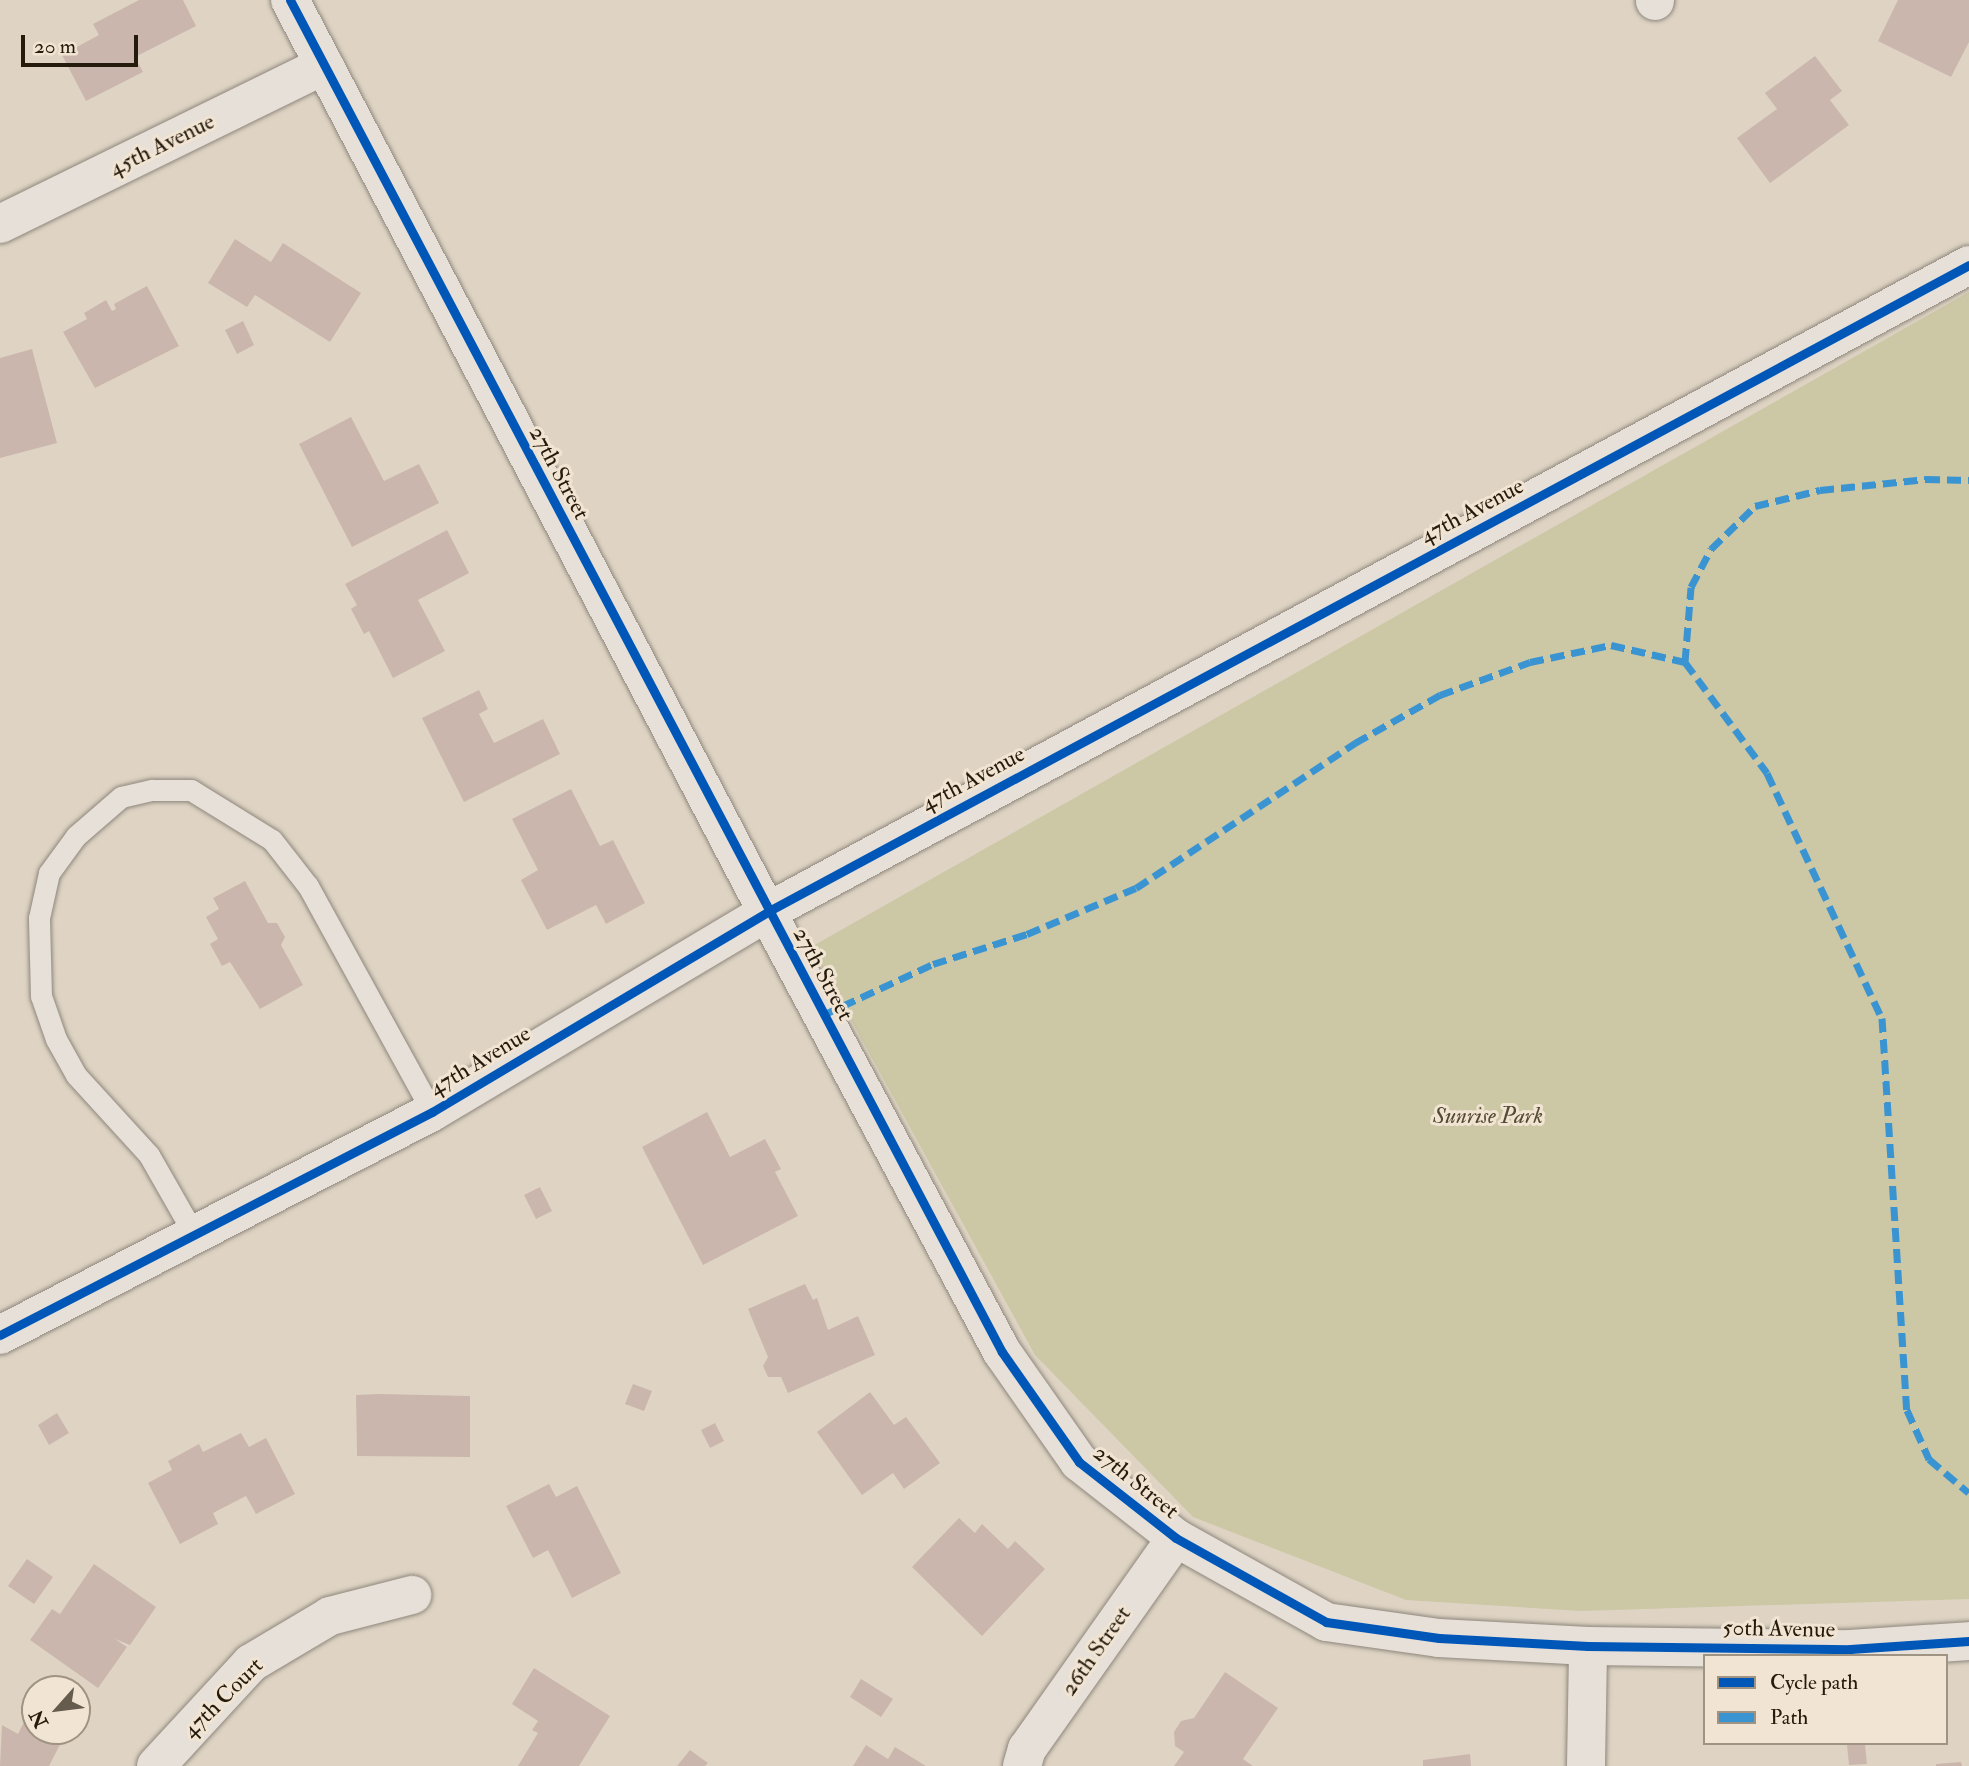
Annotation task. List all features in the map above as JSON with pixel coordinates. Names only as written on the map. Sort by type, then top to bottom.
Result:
[{"type":"street","name":"27th Street","points":[[290,0],[767,912],[1002,1352],[1079,1462],[1176,1538],[1326,1622],[1439,1638],[1588,1646]]},
{"type":"street","name":"45th Avenue","points":[[0,224],[324,65]]},
{"type":"street","name":"47th Avenue","points":[[0,1335],[432,1112],[767,912],[1969,265]]},
{"type":"street","name":"26th Street","points":[[1022,1766],[1027,1749],[1176,1538]]},
{"type":"street","name":"47th Court","points":[[156,1766],[251,1664],[330,1616],[412,1595]]},
{"type":"street","name":"50th Avenue","points":[[1588,1646],[1850,1649],[1969,1641]]},
{"type":"street","points":[[1586,1766],[1588,1646]]},
{"type":"lane","points":[[194,1234],[149,1155],[76,1075],[56,1039],[41,996],[39,918],[49,873],[76,836],[121,797],[152,790],[191,790],[272,840],[308,886],[432,1112]]},
{"type":"green space","name":"Sunrise Park","points":[[1969,292],[1969,1599],[1581,1611],[1406,1600],[1193,1517],[1035,1355],[811,947]]},
{"type":"building","points":[[139,0],[183,0],[196,26],[135,57],[143,72],[86,101],[62,55],[99,35],[93,24]]},
{"type":"building","points":[[1898,0],[1969,0],[1969,42],[1951,77],[1878,41]]},
{"type":"building","points":[[1815,56],[1842,91],[1830,100],[1849,125],[1770,183],[1737,138],[1777,109],[1765,93]]},
{"type":"building","points":[[235,239],[271,262],[283,243],[361,293],[330,342],[255,295],[247,307],[208,283]]},
{"type":"building","points":[[147,286],[179,346],[95,388],[63,332],[87,319],[84,313],[106,300],[112,311],[116,309],[114,304]]},
{"type":"building","points":[[243,321],[254,345],[237,354],[225,330]]},
{"type":"building","points":[[32,349],[57,443],[0,458],[0,358]]},
{"type":"building","points":[[351,417],[384,481],[419,464],[439,503],[352,547],[299,444]]},
{"type":"building","points":[[447,530],[469,573],[418,600],[445,651],[393,678],[369,631],[364,634],[351,609],[357,605],[345,584]]},
{"type":"building","points":[[479,690],[488,709],[479,714],[494,743],[543,719],[560,754],[464,802],[422,718]]},
{"type":"building","points":[[571,789],[600,846],[613,840],[645,903],[606,924],[596,905],[547,930],[521,880],[538,870],[512,819]]},
{"type":"building","points":[[245,881],[268,923],[277,923],[285,937],[281,945],[303,985],[260,1009],[230,962],[222,966],[210,944],[218,939],[206,917],[219,909],[213,898]]},
{"type":"building","points":[[707,1112],[730,1157],[765,1139],[781,1169],[775,1172],[798,1216],[703,1265],[642,1147]]},
{"type":"building","points":[[540,1187],[552,1211],[536,1219],[524,1195]]},
{"type":"building","points":[[805,1284],[813,1300],[817,1298],[828,1330],[858,1316],[875,1355],[788,1393],[781,1377],[768,1377],[763,1366],[768,1357],[748,1309]]},
{"type":"building","points":[[633,1384],[652,1391],[644,1411],[625,1404]]},
{"type":"building","points":[[870,1392],[894,1425],[906,1417],[940,1463],[904,1489],[893,1473],[862,1495],[817,1432]]},
{"type":"building","points":[[356,1395],[470,1396],[470,1457],[357,1456]]},
{"type":"building","points":[[57,1413],[69,1433],[49,1445],[38,1425]]},
{"type":"building","points":[[715,1423],[724,1441],[710,1448],[701,1430]]},
{"type":"building","points":[[241,1433],[249,1447],[266,1438],[295,1494],[256,1514],[246,1496],[213,1513],[218,1524],[180,1544],[148,1483],[172,1470],[168,1461],[199,1444],[203,1452]]},
{"type":"building","points":[[549,1484],[556,1497],[577,1486],[621,1573],[572,1598],[548,1550],[533,1558],[506,1506]]},
{"type":"building","points":[[959,1518],[975,1533],[982,1524],[1008,1549],[1015,1541],[1045,1569],[982,1636],[912,1567]]},
{"type":"building","points":[[27,1559],[53,1577],[34,1604],[8,1586]]},
{"type":"building","points":[[94,1564],[156,1607],[130,1645],[115,1639],[127,1647],[98,1688],[91,1683],[91,1675],[80,1675],[30,1640],[52,1609],[60,1614]]},
{"type":"building","points":[[534,1668],[610,1716],[579,1766],[518,1766],[538,1733],[532,1730],[538,1721],[512,1704]]},
{"type":"building","points":[[1225,1672],[1278,1708],[1243,1759],[1253,1766],[1174,1766],[1184,1752],[1175,1746],[1174,1732],[1181,1721],[1194,1718]]},
{"type":"building","points":[[861,1679],[893,1699],[881,1717],[850,1697]]},
{"type":"building","points":[[2,1725],[18,1734],[21,1728],[21,1745],[60,1745],[49,1766],[0,1766]]},
{"type":"building","points":[[866,1745],[888,1759],[895,1747],[926,1766],[853,1766]]},
{"type":"building","points":[[1847,1745],[1865,1745],[1867,1764],[1849,1765]]},
{"type":"building","points":[[690,1750],[708,1763],[705,1766],[677,1766]]},
{"type":"building","points":[[1470,1754],[1471,1766],[1423,1766],[1423,1760]]},
{"type":"building","points":[[1961,1762],[1962,1766],[1936,1766],[1936,1764]]},
{"type":"marked path","points":[[1685,662],[1691,587],[1711,549],[1755,506],[1820,490],[1926,479],[1969,480]]},
{"type":"marked path","points":[[823,1015],[933,964],[1027,934],[1136,888],[1355,743],[1440,695],[1530,662],[1611,645],[1685,662],[1767,773],[1882,1018],[1907,1410],[1929,1459],[1969,1493]]},
{"type":"cycle path","points":[[290,0],[1002,1352],[1079,1462],[1176,1538],[1326,1622],[1439,1638],[1588,1646],[1850,1649],[1969,1641]]},
{"type":"cycle path","points":[[0,1335],[432,1112],[767,912],[1969,265]]}]
